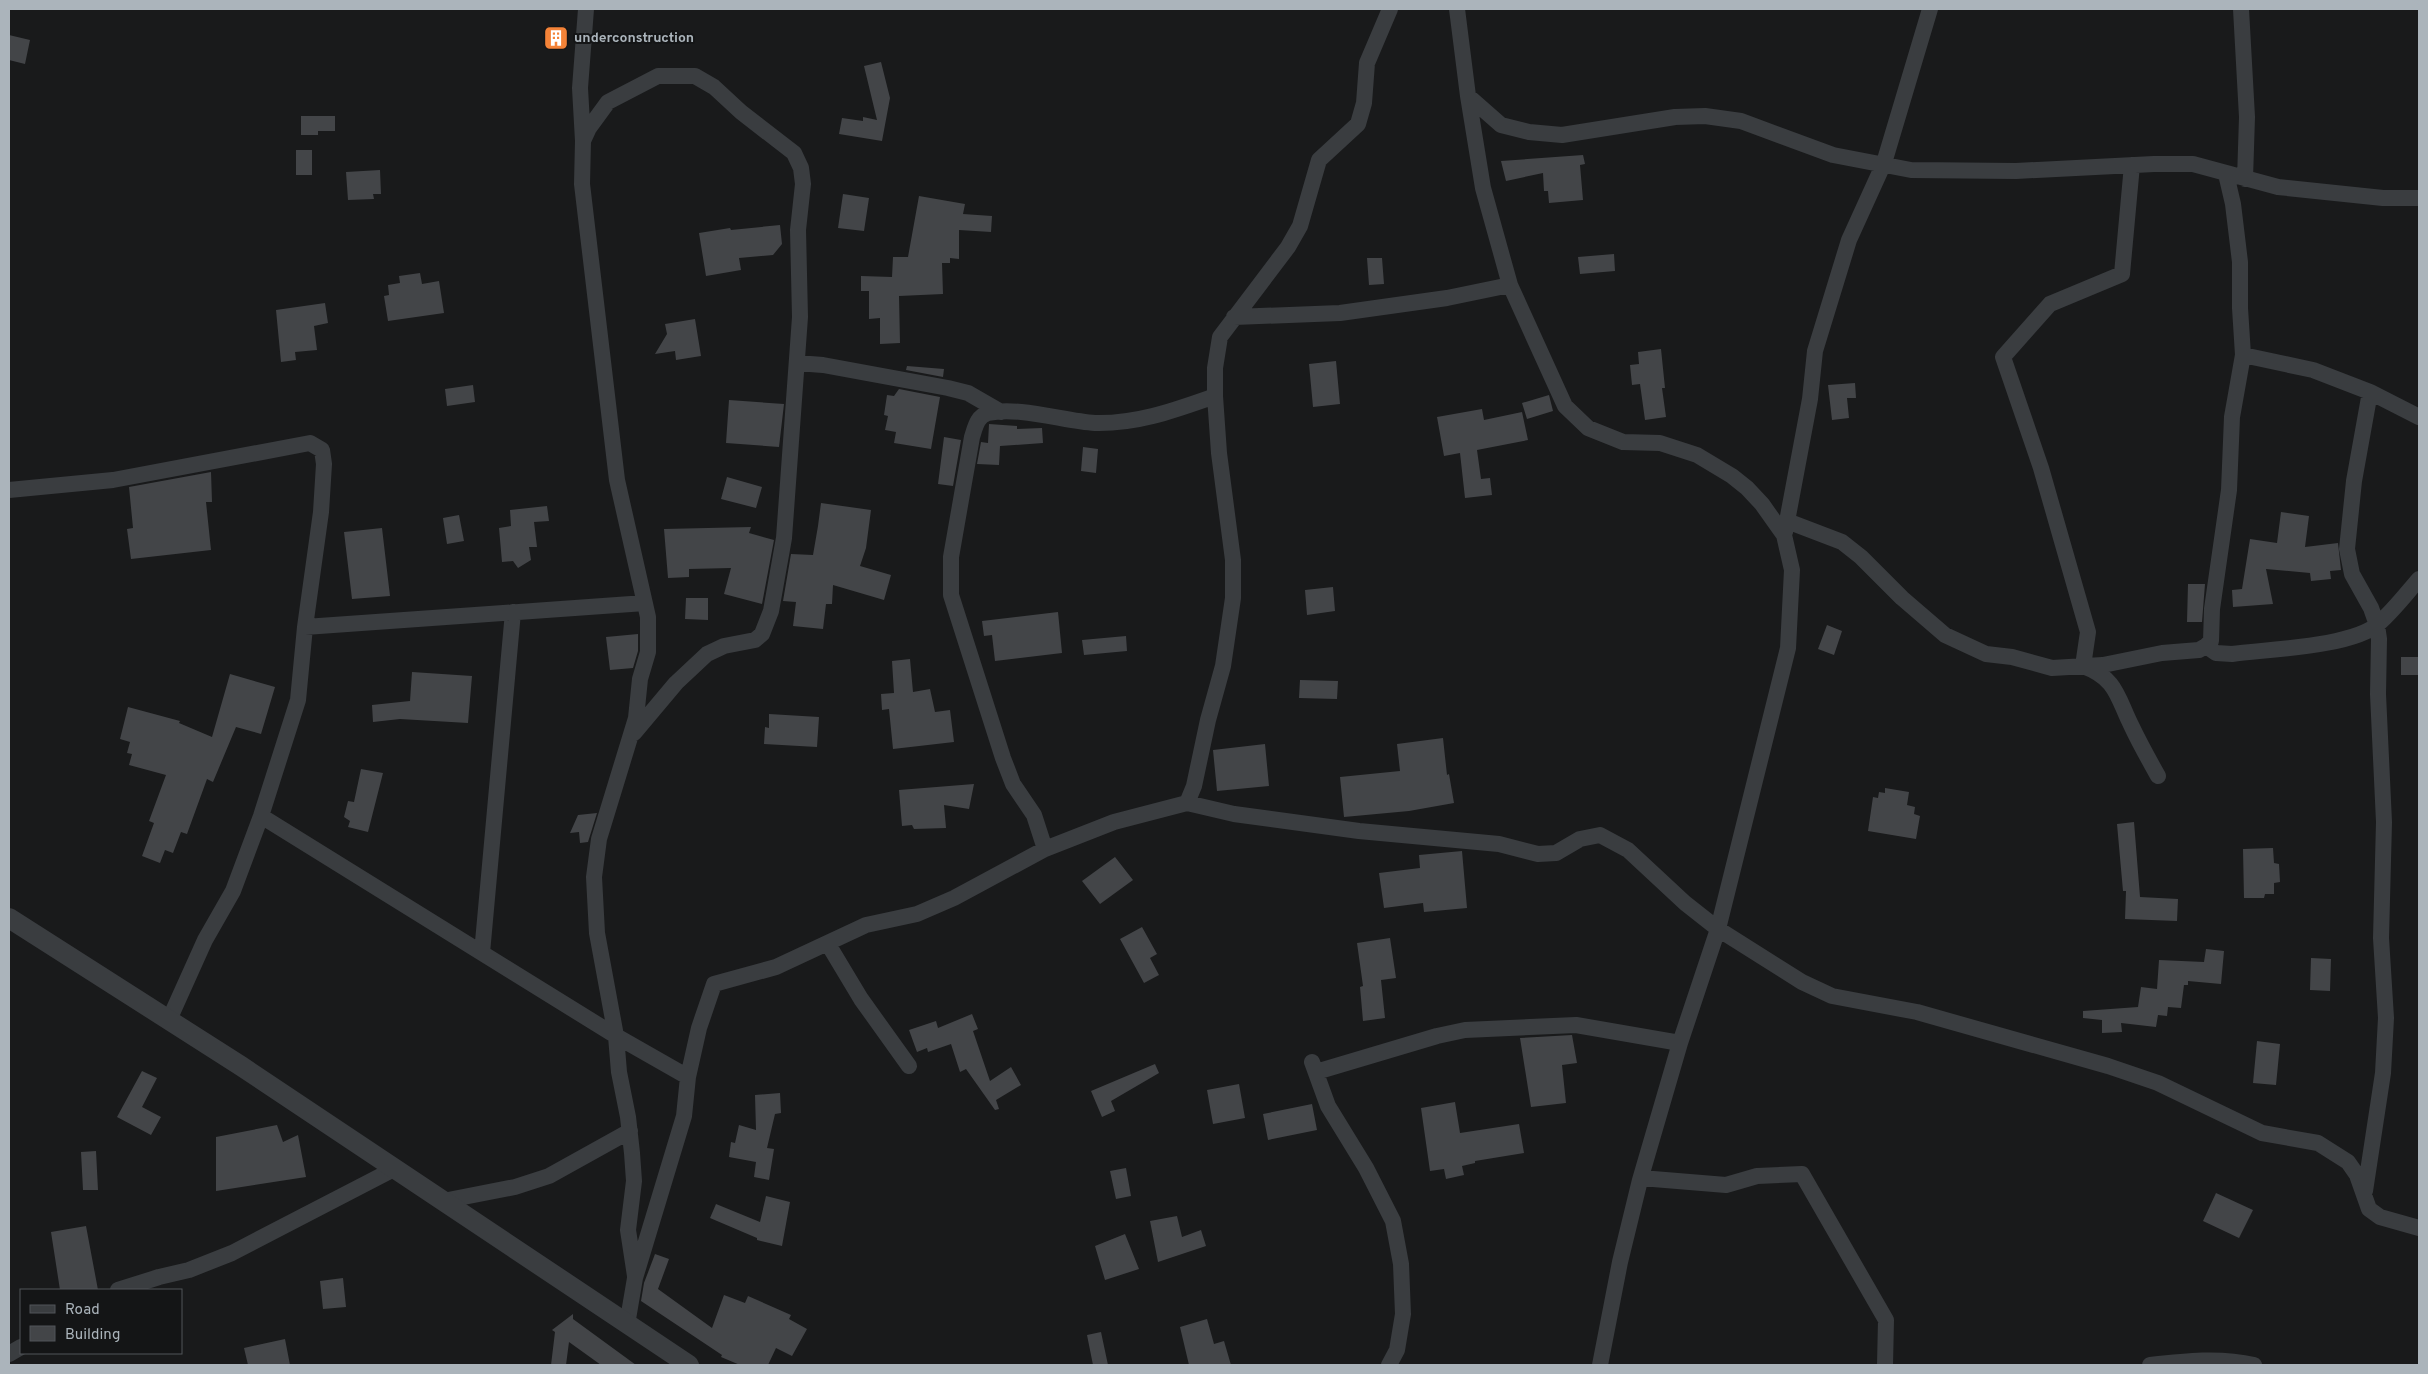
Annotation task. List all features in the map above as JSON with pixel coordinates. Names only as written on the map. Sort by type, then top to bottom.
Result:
[{"type":"street","points":[[586,9],[580,88],[583,141],[582,184],[616,470],[648,617],[648,652],[640,679],[636,718],[599,839],[594,877],[597,933],[616,1036],[618,1072],[630,1131],[634,1181],[628,1230],[630,1257],[635,1278]]},
{"type":"street","points":[[1187,804],[1194,786],[1208,720],[1223,666],[1233,598],[1233,560],[1219,453],[1215,396],[1215,368],[1220,337],[1288,247],[1300,226],[1319,160],[1328,150],[1350,134],[1358,124],[1364,103],[1366,63],[1390,9]]},
{"type":"street","points":[[1457,9],[1468,96],[1484,188],[1510,285],[1565,406],[1588,428],[1623,442],[1660,443],[1697,455],[1747,488],[1785,528],[1842,542],[1945,635],[1986,654],[2012,657],[2052,668],[2103,665],[2162,653],[2199,650],[2211,641],[2212,609],[2229,490],[2232,418],[2243,355],[2240,262],[2233,204],[2226,174]]},
{"type":"street","points":[[1600,1365],[1620,1262],[1641,1178],[1680,1043],[1718,929],[1788,648],[1792,570],[1785,528],[1810,398],[1816,351],[1849,240],[1884,164],[1930,9]]},
{"type":"street","points":[[2241,9],[2247,117],[2245,179]]},
{"type":"street","points":[[583,141],[589,128],[608,102],[658,76],[695,76],[714,88],[741,112],[794,153],[801,168],[803,184],[798,230],[800,317],[797,363],[784,538],[772,611],[766,626],[755,640],[724,646],[707,654],[676,683],[630,738]]},
{"type":"street","points":[[1468,96],[1501,125],[1529,132],[1562,135],[1676,117],[1704,116],[1741,120],[1833,155],[1911,170],[2006,171],[2192,164],[2278,187],[2374,197],[2419,198]]},
{"type":"street","points":[[2083,666],[2088,632],[2041,468],[2003,356],[2050,304],[2122,274],[2132,165]]},
{"type":"street","points":[[1234,317],[1340,313],[1447,298],[1510,285]]},
{"type":"street","points":[[2243,355],[2313,370],[2370,392],[2419,417]]},
{"type":"street","points":[[797,363],[823,365],[948,388],[968,393],[1001,412]]},
{"type":"street","points":[[2364,1195],[2383,1073],[2386,1018],[2381,938],[2384,822],[2377,625],[2371,608],[2352,574],[2347,549],[2354,481],[2370,392]]},
{"type":"street","points":[[1045,849],[1034,815],[1013,784],[1003,758],[952,596],[951,557],[972,437],[980,417],[987,413],[1001,412],[1093,423],[1124,422],[1158,416],[1215,396]]},
{"type":"street","points":[[9,490],[112,480],[310,443],[322,450],[324,464],[321,512],[305,627],[298,700],[261,816],[233,891],[205,940],[169,1020]]},
{"type":"street","points":[[2206,646],[2216,653],[2232,654],[2339,642],[2363,633],[2377,625],[2419,579]]},
{"type":"street","points":[[305,627],[645,603]]},
{"type":"street","points":[[482,953],[513,612]]},
{"type":"street","points":[[2083,666],[2096,671],[2118,692],[2131,726],[2158,776]]},
{"type":"street","points":[[627,1325],[635,1278],[684,1116],[688,1077],[699,1028],[714,984],[776,967],[866,925],[917,914],[954,898],[1045,849],[1114,822],[1187,804],[1234,814],[1359,831],[1499,844],[1538,854],[1556,853],[1580,839],[1600,835],[1628,850],[1685,903],[1718,929],[1802,982],[1832,996],[1917,1012],[2108,1066],[2158,1083],[2262,1133],[2318,1143],[2348,1162],[2357,1175],[2369,1209],[2380,1217],[2419,1228]]},
{"type":"street","points":[[261,816],[616,1036],[688,1077]]},
{"type":"street","points":[[9,918],[169,1020],[689,1365]]},
{"type":"street","points":[[828,944],[861,999],[909,1066]]},
{"type":"street","points":[[1389,1365],[1397,1350],[1403,1314],[1401,1264],[1393,1221],[1366,1168],[1328,1106],[1314,1067],[1437,1036],[1465,1030],[1491,1028],[1576,1025],[1680,1043]]},
{"type":"street","points":[[443,1201],[506,1190],[549,1176],[630,1131]]},
{"type":"street","points":[[121,1289],[189,1270],[232,1253],[394,1169]]},
{"type":"street","points":[[1641,1178],[1726,1184],[1757,1176],[1802,1174],[1886,1320],[1885,1365]]},
{"type":"street","points":[[9,1354],[20,1348]]},
{"type":"street","points":[[2150,1365],[2187,1361],[2237,1361],[2254,1365]]},
{"type":"building","points":[[9,35],[30,40],[25,64],[9,60]]},
{"type":"building","points":[[881,62],[890,98],[882,141],[839,134],[842,118],[863,121],[863,117],[877,120],[864,66]]},
{"type":"building","points":[[301,116],[335,116],[335,131],[318,131],[318,135],[301,135]]},
{"type":"building","points":[[296,150],[312,150],[312,175],[296,175]]},
{"type":"building","points":[[1583,155],[1585,164],[1580,165],[1583,200],[1549,203],[1548,191],[1544,191],[1543,173],[1506,181],[1501,161]]},
{"type":"building","points":[[380,170],[381,194],[373,194],[374,199],[348,200],[346,172]]},
{"type":"building","points":[[843,194],[869,198],[864,231],[838,228]]},
{"type":"building","points":[[919,196],[965,204],[963,214],[992,216],[991,232],[959,230],[959,259],[950,258],[950,263],[942,263],[943,294],[899,296],[900,343],[880,344],[880,318],[869,319],[869,291],[861,291],[861,276],[892,277],[893,257],[908,257]]},
{"type":"building","points":[[780,225],[782,244],[773,255],[739,258],[741,270],[706,276],[699,233],[730,228],[731,230]]},
{"type":"building","points":[[1614,254],[1615,271],[1580,274],[1578,257]]},
{"type":"building","points":[[1367,258],[1382,258],[1384,284],[1369,285]]},
{"type":"building","points":[[420,273],[422,284],[439,281],[444,313],[388,321],[384,296],[389,295],[388,285],[400,283],[399,276]]},
{"type":"building","points":[[325,303],[328,323],[314,326],[317,350],[295,352],[296,360],[281,362],[276,310]]},
{"type":"building","points":[[695,319],[701,356],[676,360],[675,351],[655,354],[667,334],[665,324]]},
{"type":"building","points":[[1661,349],[1665,388],[1662,388],[1666,417],[1645,420],[1640,384],[1632,385],[1630,365],[1639,364],[1638,352]]},
{"type":"building","points":[[1336,361],[1340,404],[1313,407],[1309,364]]},
{"type":"building","points":[[907,366],[944,369],[943,377],[906,370]]},
{"type":"building","points":[[1855,383],[1856,398],[1847,398],[1849,418],[1832,420],[1828,385]]},
{"type":"building","points":[[473,385],[475,402],[447,406],[445,389]]},
{"type":"building","points":[[899,389],[940,397],[931,449],[894,443],[896,432],[885,430],[888,416],[884,415],[887,395],[894,396]]},
{"type":"building","points":[[1549,395],[1553,411],[1527,419],[1522,403]]},
{"type":"building","points":[[729,400],[784,404],[779,447],[726,443]]},
{"type":"building","points":[[1482,409],[1484,420],[1522,412],[1528,440],[1477,450],[1481,479],[1490,478],[1492,495],[1465,498],[1460,453],[1444,456],[1437,417]]},
{"type":"building","points":[[989,424],[1017,426],[1017,429],[1042,428],[1043,443],[1000,446],[999,465],[977,464],[981,442],[988,443]]},
{"type":"building","points":[[944,437],[961,440],[953,486],[938,484]]},
{"type":"building","points":[[1083,447],[1098,449],[1096,473],[1081,471]]},
{"type":"building","points":[[211,472],[212,502],[206,502],[211,550],[131,559],[127,529],[133,528],[129,487]]},
{"type":"building","points":[[727,477],[762,487],[756,508],[721,499]]},
{"type":"building","points":[[821,503],[871,510],[866,548],[860,566],[891,575],[884,600],[833,585],[832,604],[826,604],[823,629],[793,626],[796,602],[783,601],[791,554],[813,555]]},
{"type":"building","points":[[547,506],[549,521],[534,522],[537,547],[529,547],[531,560],[518,568],[513,561],[502,562],[499,528],[511,526],[510,510]]},
{"type":"building","points":[[2281,512],[2309,516],[2305,547],[2338,543],[2341,570],[2330,571],[2331,579],[2311,581],[2310,573],[2266,569],[2273,604],[2233,607],[2232,590],[2242,589],[2250,539],[2277,543]]},
{"type":"building","points":[[459,515],[464,541],[447,544],[443,518]]},
{"type":"building","points":[[751,527],[749,533],[774,540],[762,604],[724,594],[731,568],[689,569],[689,577],[668,578],[664,529]]},
{"type":"building","points":[[382,528],[390,596],[352,599],[344,532]]},
{"type":"building","points":[[2188,584],[2205,584],[2202,622],[2187,622]]},
{"type":"building","points":[[1333,587],[1335,611],[1307,615],[1305,590]]},
{"type":"building","points":[[686,598],[708,598],[708,620],[685,619]]},
{"type":"building","points":[[1058,612],[1062,653],[995,661],[992,635],[984,636],[982,621]]},
{"type":"building","points":[[1827,625],[1842,631],[1834,655],[1818,649]]},
{"type":"building","points":[[638,634],[638,651],[633,668],[610,670],[606,637]]},
{"type":"building","points":[[1126,636],[1127,651],[1084,655],[1082,640]]},
{"type":"building","points":[[2401,657],[2419,657],[2419,675],[2401,675]]},
{"type":"building","points":[[910,659],[913,692],[930,689],[935,712],[950,710],[954,742],[893,749],[889,709],[882,710],[881,694],[894,693],[892,661]]},
{"type":"building","points":[[412,672],[472,676],[468,723],[400,719],[373,722],[372,705],[410,701]]},
{"type":"building","points":[[230,674],[275,687],[261,734],[236,727],[213,782],[207,779],[187,834],[181,832],[173,853],[165,850],[160,863],[142,856],[154,823],[149,821],[166,775],[129,765],[132,754],[127,753],[130,742],[120,739],[128,707],[180,721],[179,723],[212,737]]},
{"type":"building","points":[[1300,680],[1338,681],[1337,699],[1299,698]]},
{"type":"building","points":[[769,714],[819,717],[817,747],[764,744],[765,727],[769,728]]},
{"type":"building","points":[[1443,738],[1447,775],[1449,774],[1454,803],[1409,811],[1344,817],[1340,777],[1400,771],[1397,744]]},
{"type":"building","points":[[1265,744],[1269,786],[1217,791],[1213,750]]},
{"type":"building","points":[[361,769],[383,773],[368,832],[348,827],[350,821],[344,817],[348,801],[354,802]]},
{"type":"building","points":[[974,784],[969,809],[944,805],[946,828],[914,829],[912,825],[902,826],[899,790]]},
{"type":"building","points":[[1885,788],[1909,792],[1907,805],[1915,807],[1914,814],[1920,816],[1916,839],[1868,831],[1873,797],[1878,798],[1879,792],[1885,793]]},
{"type":"building","points":[[597,813],[588,842],[580,843],[579,832],[570,833],[578,815]]},
{"type":"building","points":[[2134,822],[2140,897],[2178,899],[2177,921],[2125,919],[2126,891],[2123,891],[2117,824]]},
{"type":"building","points":[[2273,848],[2274,863],[2279,864],[2280,882],[2274,883],[2274,894],[2265,894],[2264,898],[2244,898],[2243,849]]},
{"type":"building","points":[[1462,851],[1467,908],[1424,912],[1423,903],[1384,908],[1379,873],[1420,868],[1419,855]]},
{"type":"building","points":[[1115,857],[1133,880],[1100,904],[1082,881]]},
{"type":"building","points":[[1142,927],[1157,954],[1150,958],[1159,975],[1144,983],[1120,939]]},
{"type":"building","points":[[1390,938],[1396,978],[1381,980],[1385,1018],[1363,1021],[1360,987],[1363,986],[1357,943]]},
{"type":"building","points":[[2206,949],[2224,951],[2221,984],[2188,981],[2188,985],[2184,985],[2181,1008],[2168,1007],[2167,1016],[2158,1015],[2156,1027],[2121,1023],[2122,1032],[2102,1033],[2102,1020],[2083,1018],[2083,1011],[2138,1007],[2141,987],[2157,989],[2159,960],[2204,962]]},
{"type":"building","points":[[2311,958],[2331,959],[2330,991],[2310,990]]},
{"type":"building","points":[[972,1014],[978,1029],[973,1031],[990,1081],[1011,1067],[1021,1085],[996,1100],[999,1109],[995,1110],[966,1069],[960,1072],[951,1044],[928,1052],[927,1048],[917,1052],[909,1030],[936,1021],[938,1028]]},
{"type":"building","points":[[1572,1035],[1577,1063],[1562,1065],[1566,1103],[1531,1107],[1520,1038]]},
{"type":"building","points":[[2257,1041],[2280,1044],[2276,1085],[2253,1083]]},
{"type":"building","points":[[1155,1064],[1159,1073],[1111,1101],[1115,1111],[1102,1117],[1091,1091]]},
{"type":"building","points":[[142,1071],[157,1078],[142,1107],[161,1117],[151,1135],[117,1117]]},
{"type":"building","points":[[1239,1084],[1245,1118],[1213,1124],[1207,1090]]},
{"type":"building","points":[[780,1093],[781,1113],[775,1114],[767,1148],[774,1149],[769,1180],[754,1177],[756,1162],[729,1157],[731,1142],[735,1143],[739,1125],[756,1130],[755,1095]]},
{"type":"building","points":[[1455,1102],[1460,1133],[1519,1124],[1524,1153],[1475,1161],[1475,1163],[1462,1166],[1464,1175],[1446,1179],[1444,1169],[1430,1171],[1421,1108]]},
{"type":"building","points":[[1312,1104],[1317,1130],[1268,1140],[1263,1114]]},
{"type":"building","points":[[277,1125],[283,1142],[298,1135],[306,1177],[216,1191],[216,1137]]},
{"type":"building","points":[[96,1151],[98,1190],[83,1190],[81,1152]]},
{"type":"building","points":[[1126,1168],[1131,1196],[1116,1199],[1110,1171]]},
{"type":"building","points":[[2216,1193],[2253,1210],[2239,1238],[2203,1221]]},
{"type":"building","points":[[766,1196],[790,1202],[782,1246],[757,1240],[757,1238],[710,1218],[716,1204],[760,1222]]},
{"type":"building","points":[[1177,1216],[1182,1237],[1201,1230],[1206,1246],[1158,1262],[1150,1221]]},
{"type":"building","points":[[86,1226],[98,1289],[60,1289],[51,1232]]},
{"type":"building","points":[[1125,1234],[1139,1269],[1105,1280],[1095,1246]]},
{"type":"building","points":[[655,1254],[669,1259],[658,1289],[712,1328],[724,1295],[745,1303],[748,1296],[791,1315],[789,1319],[807,1329],[792,1356],[776,1348],[768,1365],[740,1365],[721,1357],[722,1355],[641,1301],[644,1283]]},
{"type":"building","points":[[343,1278],[346,1307],[323,1309],[320,1281]]},
{"type":"building","points":[[573,1314],[573,1319],[636,1365],[601,1365],[569,1342],[566,1365],[551,1365],[555,1332],[552,1330]]},
{"type":"building","points":[[1207,1319],[1214,1344],[1224,1341],[1231,1365],[1189,1365],[1180,1327]]},
{"type":"building","points":[[1101,1332],[1108,1365],[1093,1365],[1087,1335]]},
{"type":"building","points":[[285,1339],[290,1365],[248,1365],[244,1348]]},
{"type":"place","name":"underconstruction","points":[[556,38]]}]
